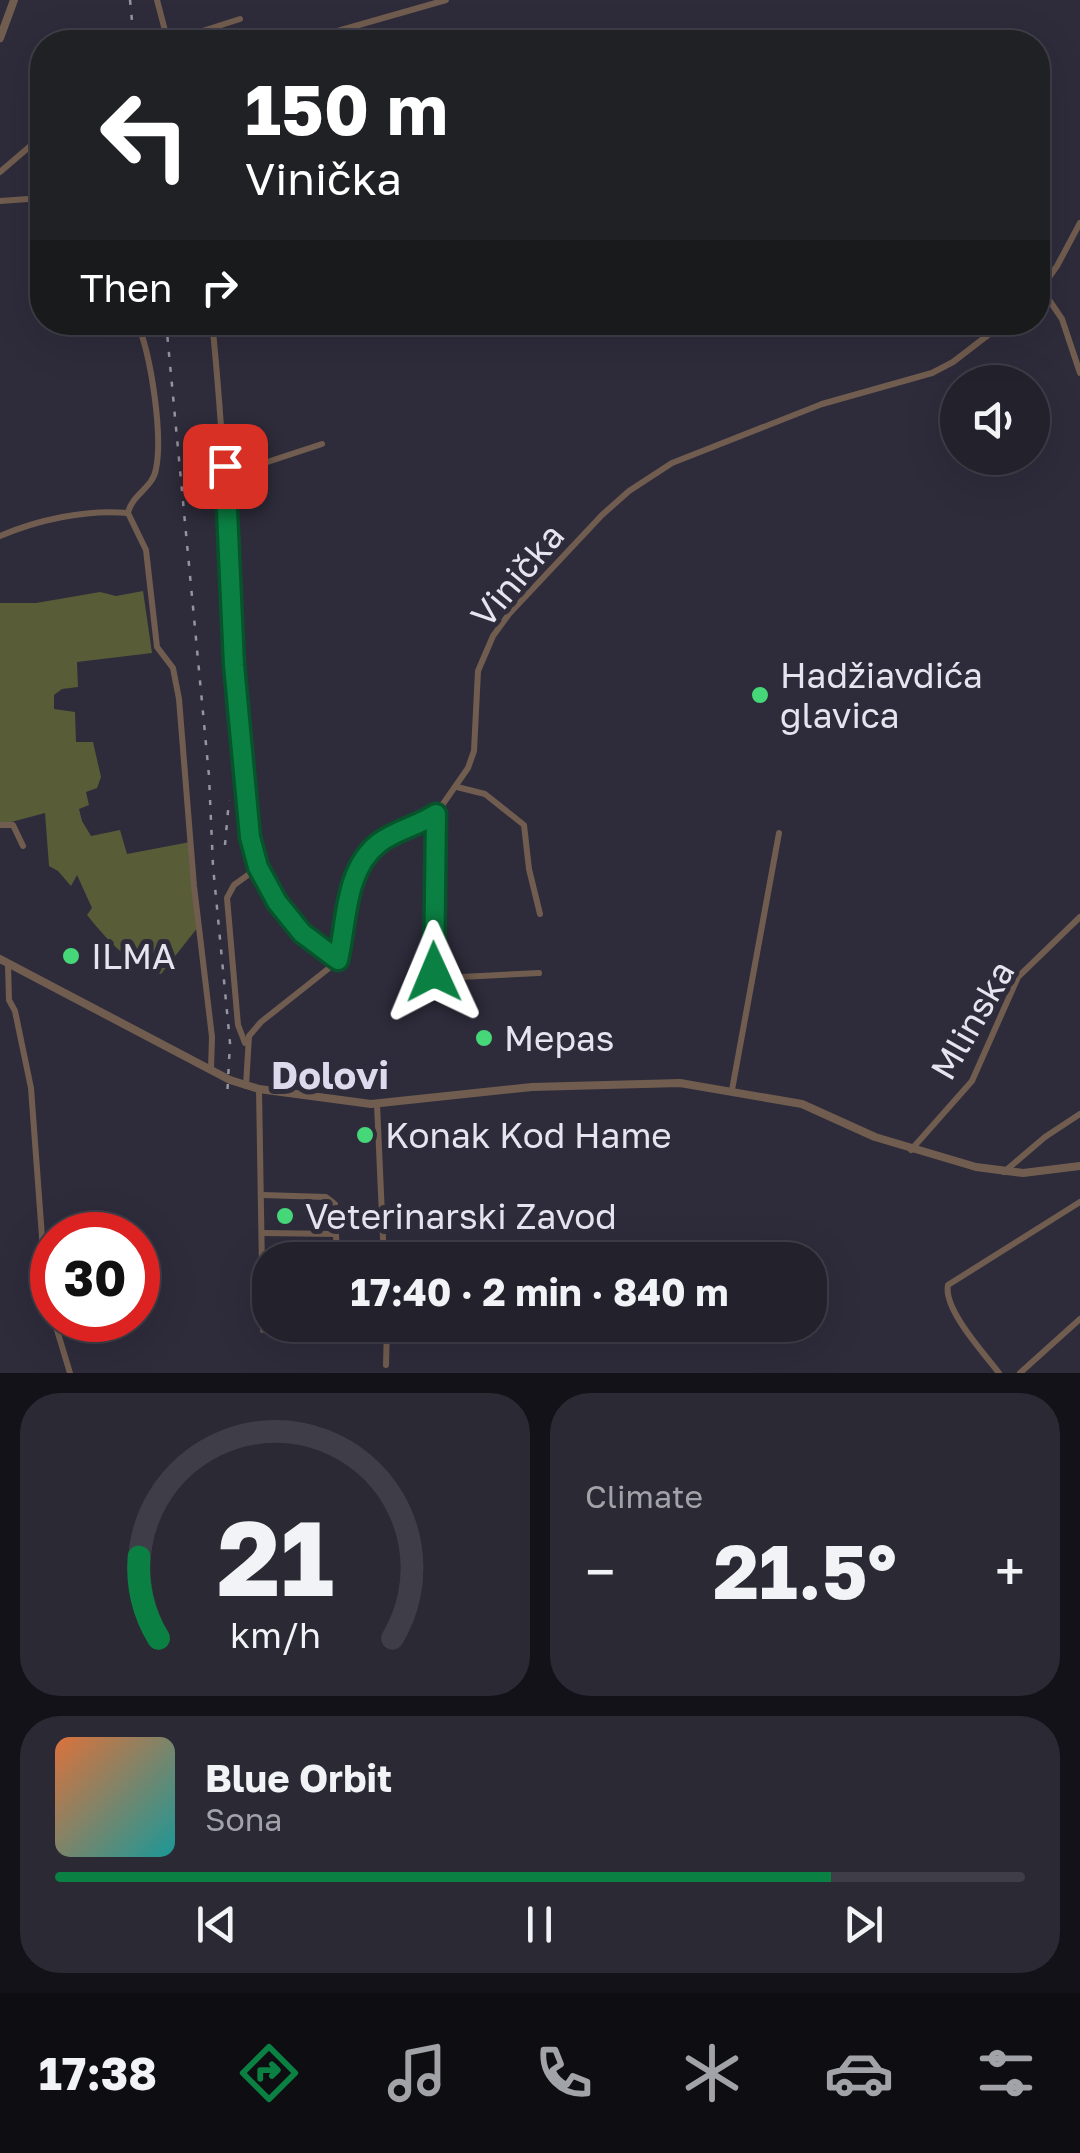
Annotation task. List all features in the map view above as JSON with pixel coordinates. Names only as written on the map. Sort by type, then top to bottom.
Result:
[{"type":"street","points":[[0,38],[14,0]]},
{"type":"street","points":[[157,0],[165,30]]},
{"type":"street","points":[[341,30],[446,0]]},
{"type":"street","points":[[206,30],[240,19]]},
{"type":"street","points":[[0,172],[30,146]]},
{"type":"street","points":[[0,201],[30,199]]},
{"type":"street","points":[[1050,272],[1080,222]]},
{"type":"street","points":[[1050,304],[1062,319],[1080,373]]},
{"type":"street","points":[[141,335],[149,360],[156,469],[150,482],[130,501],[128,513],[146,550],[157,647],[173,668],[179,699],[194,886],[212,1037],[211,1069]]},
{"type":"street","points":[[213,335],[225,466],[242,771],[250,837],[269,890],[302,933],[338,960],[261,1022],[246,1044]]},
{"type":"street","name":"Vinička","points":[[338,960],[349,898],[368,855],[391,836],[436,814],[457,787],[472,758],[476,681],[481,660],[509,614],[576,540],[629,491],[672,463],[850,394],[932,373],[988,335]]},
{"type":"street","points":[[225,466],[248,468],[322,444]]},
{"type":"street","points":[[0,536],[65,518],[128,513]]},
{"type":"street","points":[[457,787],[484,794],[524,824],[540,914]]},
{"type":"street","points":[[436,814],[436,975],[442,978],[540,973]]},
{"type":"street","points":[[0,824],[14,824],[23,846]]},
{"type":"street","points":[[732,1090],[779,833]]},
{"type":"street","points":[[246,1086],[246,1044],[238,1025],[227,898],[234,885],[258,867]]},
{"type":"street","name":"Mlinska","points":[[911,1150],[972,1081],[1018,978],[1080,917]]},
{"type":"street","points":[[4,962],[230,1080],[259,1089],[377,1104],[588,1085],[680,1083],[802,1104],[911,1150],[1003,1172],[1080,1166]]},
{"type":"street","points":[[4,962],[9,1000],[31,1088],[40,1212]]},
{"type":"street","points":[[0,997],[9,1000]]},
{"type":"street","points":[[259,1089],[263,1242]]},
{"type":"street","points":[[377,1104],[383,1242]]},
{"type":"street","points":[[1003,1172],[1080,1114]]},
{"type":"street","points":[[262,1195],[332,1199],[336,1242]]},
{"type":"street","points":[[998,1373],[964,1326],[946,1293],[948,1285],[1080,1202]]},
{"type":"street","points":[[263,1233],[336,1234]]},
{"type":"street","points":[[1020,1373],[1080,1319]]},
{"type":"street","points":[[60,1342],[70,1373]]},
{"type":"street","points":[[386,1365],[387,1342]]},
{"type":"green space","points":[[143,591],[152,653],[77,662],[78,687],[62,689],[54,695],[54,709],[75,712],[76,742],[93,742],[101,777],[97,788],[86,792],[89,805],[79,809],[91,836],[120,830],[127,854],[190,842],[198,927],[161,974],[130,958],[95,925],[87,915],[92,908],[77,875],[71,886],[49,866],[45,813],[0,825],[0,603],[36,603],[100,592],[116,596]]},
{"type":"railway","points":[[130,0],[133,30]]},
{"type":"railway","points":[[167,335],[230,1043],[227,1099]]},
{"type":"railway","points":[[225,845],[229,800]]},
{"type":"place","name":"Hadžiavdića glavica","points":[[760,695]]},
{"type":"place","name":"ILMA","points":[[71,956]]},
{"type":"place","name":"Mepas","points":[[484,1038]]},
{"type":"place","name":"Konak Kod Hame","points":[[365,1135]]},
{"type":"place","name":"Veterinarski Zavod","points":[[285,1216]]},
{"type":"district","name":"Dolovi","points":[[330,1074]]},
{"type":"route","points":[[225,466],[242,771],[258,867],[277,902],[302,933],[338,960],[349,898],[368,855],[391,836],[436,814],[434,972]]}]
